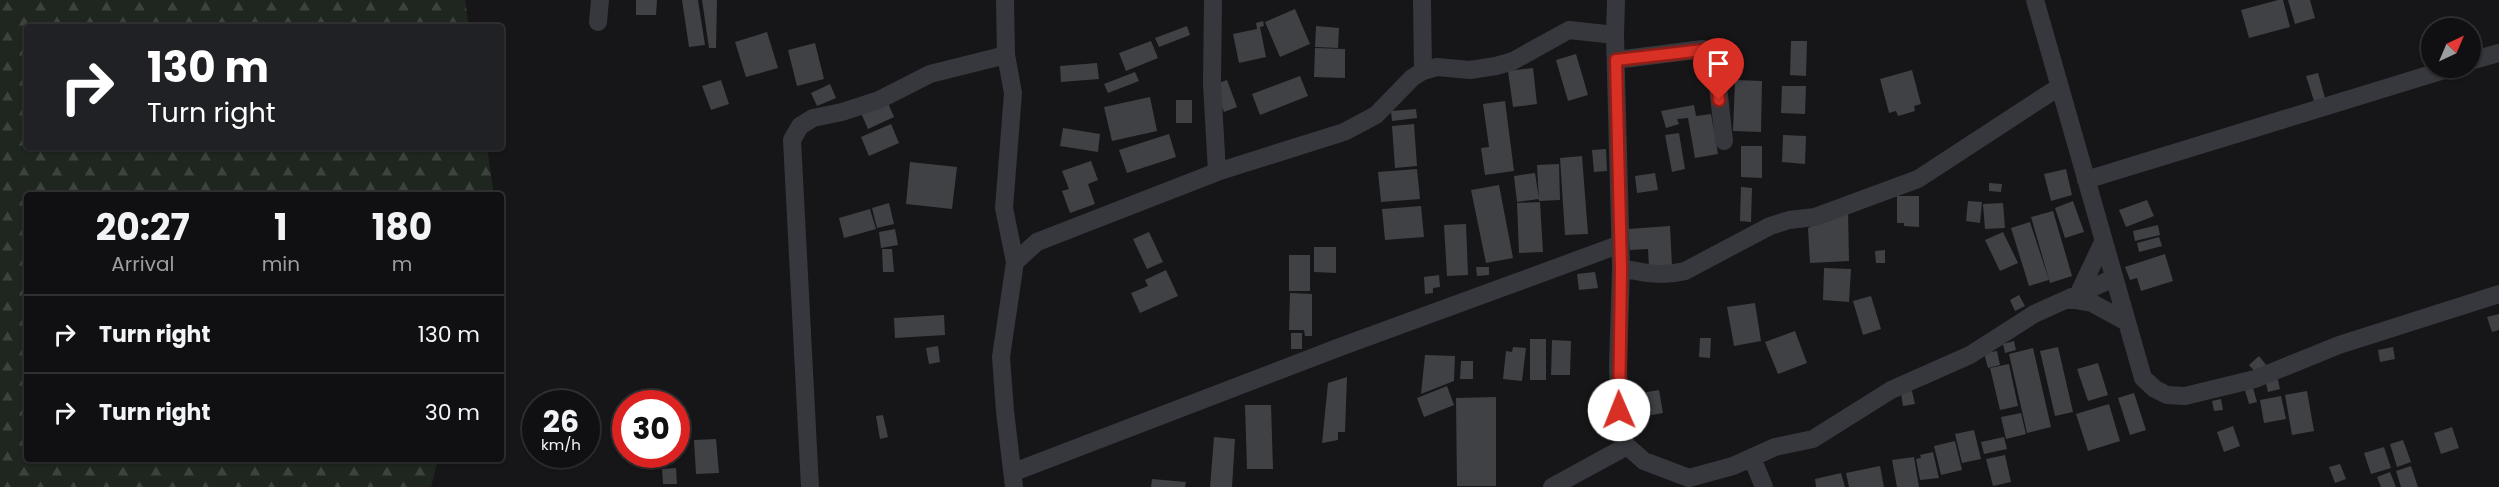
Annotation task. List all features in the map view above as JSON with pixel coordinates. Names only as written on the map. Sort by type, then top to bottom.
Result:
[{"type":"street","points":[[598,22],[600,0]]},
{"type":"street","points":[[1005,0],[1006,55],[1013,93],[1004,208],[1015,262],[1001,357],[1014,479],[1340,346],[1620,244]]},
{"type":"street","points":[[1213,0],[1212,84],[1216,172]]},
{"type":"street","points":[[1422,0],[1423,71]]},
{"type":"street","points":[[1617,0],[1615,35],[1621,268],[1618,366],[1620,432],[1627,446],[1644,461],[1689,478],[1752,458],[1775,447],[1813,439],[1891,390],[1970,355],[2034,314],[2114,278]]},
{"type":"street","points":[[2034,0],[2143,378],[2155,389],[2168,395],[2185,396],[2255,379],[2339,345],[2499,294]]},
{"type":"street","points":[[1015,262],[1036,242],[1216,172],[1344,132],[1376,115],[1412,78],[1423,71],[1437,67],[1470,70],[1496,66],[1513,61],[1569,30],[1615,35]]},
{"type":"street","points":[[1616,60],[1703,50],[1710,54],[1715,59],[1724,141]]},
{"type":"street","points":[[2481,59],[2499,53]]},
{"type":"street","points":[[810,487],[792,140],[800,126],[813,118],[842,112],[879,100],[930,74],[1006,55]]},
{"type":"street","points":[[2086,180],[2421,77]]},
{"type":"street","points":[[1621,268],[1654,275],[1670,275],[1685,271],[1770,226],[1789,220],[1815,217],[1918,179],[2059,87]]},
{"type":"street","points":[[2074,297],[2103,242]]},
{"type":"street","points":[[2074,297],[2092,303],[2127,322]]},
{"type":"street","points":[[1552,487],[1627,446]]},
{"type":"street","points":[[1752,458],[1764,487]]},
{"type":"green space","points":[[0,0],[465,0],[469,24],[24,24],[24,150],[487,150],[494,192],[24,192],[24,462],[437,462],[431,487],[0,487]]},
{"type":"building","points":[[636,0],[657,0],[656,15],[636,15]]},
{"type":"building","points":[[682,0],[698,0],[705,45],[689,47]]},
{"type":"building","points":[[702,0],[717,0],[716,48],[709,48]]},
{"type":"building","points":[[2283,0],[2290,27],[2249,38],[2241,10]]},
{"type":"building","points":[[2288,0],[2310,0],[2315,18],[2295,24]]},
{"type":"building","points":[[1295,9],[1310,44],[1280,57],[1265,22]]},
{"type":"building","points":[[1263,21],[1264,26],[1260,27],[1266,57],[1239,63],[1233,34],[1257,29],[1256,23]]},
{"type":"building","points":[[1187,26],[1190,35],[1159,47],[1155,38]]},
{"type":"building","points":[[1316,26],[1339,28],[1338,48],[1315,47]]},
{"type":"building","points":[[767,32],[778,68],[746,77],[735,42]]},
{"type":"building","points":[[1151,41],[1158,58],[1126,71],[1119,53]]},
{"type":"building","points":[[1791,41],[1807,41],[1806,76],[1790,75]]},
{"type":"building","points":[[815,43],[824,79],[797,86],[788,50]]},
{"type":"building","points":[[1315,48],[1345,49],[1345,78],[1314,77]]},
{"type":"building","points":[[1576,54],[1588,95],[1568,101],[1556,60]]},
{"type":"building","points":[[1097,63],[1099,79],[1061,82],[1060,66]]},
{"type":"building","points":[[1533,68],[1537,104],[1513,107],[1508,71]]},
{"type":"building","points":[[1912,70],[1921,104],[1914,106],[1915,111],[1898,116],[1896,111],[1889,113],[1880,79]]},
{"type":"building","points":[[1135,72],[1139,81],[1108,93],[1104,84]]},
{"type":"building","points":[[2318,73],[2325,98],[2314,101],[2306,76]]},
{"type":"building","points":[[1300,76],[1308,96],[1260,115],[1252,94]]},
{"type":"building","points":[[721,80],[729,104],[711,110],[702,86]]},
{"type":"building","points":[[1227,80],[1237,107],[1224,112],[1213,85]]},
{"type":"building","points":[[1735,80],[1762,81],[1761,132],[1733,131]]},
{"type":"building","points":[[830,84],[836,98],[817,106],[811,93]]},
{"type":"building","points":[[1782,86],[1806,86],[1805,114],[1781,113]]},
{"type":"building","points":[[1150,97],[1157,131],[1112,141],[1104,107]]},
{"type":"building","points":[[1176,100],[1192,100],[1192,123],[1176,123]]},
{"type":"building","points":[[887,101],[894,117],[868,129],[861,113]]},
{"type":"building","points":[[1505,101],[1514,171],[1485,175],[1481,148],[1489,147],[1483,104]]},
{"type":"building","points":[[1694,105],[1696,116],[1711,114],[1718,154],[1695,158],[1688,118],[1677,119],[1679,124],[1666,128],[1661,111]]},
{"type":"building","points":[[1416,109],[1417,118],[1392,121],[1391,111]]},
{"type":"building","points":[[891,124],[899,143],[869,156],[861,137]]},
{"type":"building","points":[[1414,124],[1417,166],[1395,168],[1392,126]]},
{"type":"building","points":[[1063,128],[1100,134],[1098,152],[1060,146]]},
{"type":"building","points":[[1679,133],[1685,169],[1672,172],[1665,135]]},
{"type":"building","points":[[1169,134],[1176,157],[1127,173],[1119,150]]},
{"type":"building","points":[[1783,135],[1806,136],[1805,164],[1782,162]]},
{"type":"building","points":[[1741,146],[1762,146],[1762,178],[1741,177]]},
{"type":"building","points":[[1606,149],[1607,171],[1594,172],[1592,150]]},
{"type":"building","points":[[1582,156],[1588,234],[1565,235],[1560,158]]},
{"type":"building","points":[[1091,161],[1098,180],[1088,184],[1095,204],[1070,213],[1062,191],[1069,189],[1062,171]]},
{"type":"building","points":[[910,162],[957,167],[952,209],[906,204]]},
{"type":"building","points":[[1559,164],[1560,200],[1539,201],[1537,165]]},
{"type":"building","points":[[1417,169],[1420,199],[1381,202],[1378,172]]},
{"type":"building","points":[[2066,169],[2072,195],[2051,201],[2044,174]]},
{"type":"building","points":[[1535,173],[1539,199],[1517,202],[1514,176]]},
{"type":"building","points":[[1655,173],[1658,190],[1637,193],[1635,176]]},
{"type":"building","points":[[1989,183],[2002,184],[2001,192],[1989,191]]},
{"type":"building","points":[[1499,185],[1513,258],[1486,263],[1471,190]]},
{"type":"building","points":[[1741,187],[1752,188],[1751,222],[1740,221]]},
{"type":"building","points":[[1897,196],[1919,196],[1919,227],[1897,223]]},
{"type":"building","points":[[2147,200],[2154,216],[2126,227],[2119,210]]},
{"type":"building","points":[[1968,201],[1982,202],[1980,223],[1966,221]]},
{"type":"building","points":[[2073,201],[2084,232],[2065,238],[2055,208]]},
{"type":"building","points":[[1540,202],[1543,252],[1519,253],[1517,203]]},
{"type":"building","points":[[889,203],[894,224],[877,228],[872,208]]},
{"type":"building","points":[[2003,203],[2005,228],[1985,229],[1983,204]]},
{"type":"building","points":[[1421,206],[1424,237],[1385,240],[1382,209]]},
{"type":"building","points":[[870,209],[876,229],[844,238],[839,218]]},
{"type":"building","points":[[1848,209],[1849,261],[1810,263],[1808,228]]},
{"type":"building","points":[[2053,211],[2072,276],[2050,283],[2031,217]]},
{"type":"building","points":[[2030,222],[2049,280],[2029,286],[2011,228]]},
{"type":"building","points":[[1466,224],[1468,275],[1447,276],[1444,225]]},
{"type":"building","points":[[2158,225],[2160,235],[2135,241],[2133,231]]},
{"type":"building","points":[[1670,226],[1672,266],[1649,267],[1648,249],[1630,250],[1628,229]]},
{"type":"building","points":[[895,229],[898,245],[881,248],[879,232]]},
{"type":"building","points":[[1149,232],[1163,262],[1147,269],[1133,239]]},
{"type":"building","points":[[2003,232],[2018,263],[2000,271],[1985,240]]},
{"type":"building","points":[[2159,237],[2162,246],[2139,252],[2137,243]]},
{"type":"building","points":[[1314,247],[1336,247],[1336,273],[1314,272]]},
{"type":"building","points":[[882,249],[892,249],[894,272],[883,272]]},
{"type":"building","points":[[1885,250],[1885,263],[1876,263],[1875,251]]},
{"type":"building","points":[[2165,254],[2173,281],[2141,291],[2137,278],[2130,280],[2125,267]]},
{"type":"building","points":[[1289,255],[1310,255],[1310,291],[1289,291]]},
{"type":"building","points":[[1476,267],[1489,267],[1489,275],[1477,276]]},
{"type":"building","points":[[1824,268],[1851,269],[1849,302],[1823,300]]},
{"type":"building","points":[[1166,270],[1178,296],[1140,313],[1131,293],[1148,286],[1145,280]]},
{"type":"building","points":[[1595,272],[1598,288],[1579,290],[1577,274]]},
{"type":"building","points":[[1439,275],[1440,287],[1433,288],[1433,293],[1425,294],[1424,277]]},
{"type":"building","points":[[1290,293],[1312,294],[1312,336],[1305,336],[1304,330],[1289,330]]},
{"type":"building","points":[[2019,295],[2025,306],[2015,311],[2010,300]]},
{"type":"building","points":[[1871,296],[1881,329],[1863,335],[1853,301]]},
{"type":"building","points":[[1755,303],[1761,341],[1734,346],[1727,307]]},
{"type":"building","points":[[2499,314],[2499,330],[2492,332],[2487,317]]},
{"type":"building","points":[[944,315],[945,335],[895,338],[894,318]]},
{"type":"building","points":[[1795,331],[1807,363],[1778,374],[1765,342]]},
{"type":"building","points":[[1291,333],[1302,333],[1302,349],[1291,349]]},
{"type":"building","points":[[1700,338],[1711,338],[1710,358],[1699,357]]},
{"type":"building","points":[[1530,339],[1546,339],[1546,380],[1530,380]]},
{"type":"building","points":[[1552,340],[1571,341],[1570,375],[1551,375]]},
{"type":"building","points":[[2014,341],[2016,350],[2005,353],[2003,344]]},
{"type":"building","points":[[938,346],[940,362],[929,364],[926,348]]},
{"type":"building","points":[[1513,347],[1526,348],[1522,381],[1503,379],[1506,351],[1512,352]]},
{"type":"building","points":[[2058,347],[2073,412],[2055,416],[2040,351]]},
{"type":"building","points":[[2393,347],[2395,359],[2380,362],[2378,350]]},
{"type":"building","points":[[2033,348],[2051,427],[2027,433],[2009,354]]},
{"type":"building","points":[[1997,351],[2000,365],[1988,368],[1984,353]]},
{"type":"building","points":[[1425,355],[1455,356],[1454,381],[1421,394]]},
{"type":"building","points":[[2259,356],[2267,366],[2257,374],[2249,365]]},
{"type":"building","points":[[1461,361],[1473,361],[1473,379],[1460,379]]},
{"type":"building","points":[[2098,363],[2108,395],[2088,401],[2077,369]]},
{"type":"building","points":[[2009,364],[2018,406],[2000,410],[1990,368]]},
{"type":"building","points":[[2277,376],[2280,389],[2268,392],[2265,379]]},
{"type":"building","points":[[1347,377],[1345,432],[1338,432],[1338,440],[1322,443],[1328,383]]},
{"type":"building","points":[[1447,386],[1454,405],[1424,417],[1417,398]]},
{"type":"building","points":[[2253,388],[2257,402],[2249,404],[2245,390]]},
{"type":"building","points":[[1659,390],[1663,413],[1634,418],[1630,395]]},
{"type":"building","points":[[1912,391],[1915,404],[1903,406],[1901,393]]},
{"type":"building","points":[[2307,391],[2314,431],[2292,435],[2285,395]]},
{"type":"building","points":[[2134,393],[2146,430],[2130,435],[2118,398]]},
{"type":"building","points":[[2281,396],[2286,419],[2264,423],[2260,400]]},
{"type":"building","points":[[1496,397],[1496,486],[1457,486],[1456,398]]},
{"type":"building","points":[[2221,399],[2223,410],[2214,411],[2212,401]]},
{"type":"building","points":[[2109,404],[2120,441],[2088,451],[2076,414]]},
{"type":"building","points":[[1245,405],[1271,405],[1273,469],[1247,469]]},
{"type":"building","points":[[2021,413],[2026,434],[2006,439],[2001,417]]},
{"type":"building","points":[[883,415],[888,437],[880,439],[876,416]]},
{"type":"building","points":[[2233,426],[2240,446],[2224,452],[2217,432]]},
{"type":"building","points":[[2452,427],[2459,448],[2441,454],[2434,433]]},
{"type":"building","points":[[1974,430],[1981,459],[1962,463],[1955,434]]},
{"type":"building","points":[[1214,437],[1235,439],[1232,487],[1210,487]]},
{"type":"building","points":[[2004,437],[2007,449],[1984,454],[1981,442]]},
{"type":"building","points":[[716,439],[719,473],[696,474],[694,440]]},
{"type":"building","points":[[2403,440],[2411,462],[2397,467],[2390,444]]},
{"type":"building","points":[[1955,441],[1962,470],[1941,475],[1934,446]]},
{"type":"building","points":[[2384,447],[2391,468],[2371,474],[2364,453]]},
{"type":"building","points":[[1933,452],[1939,478],[1920,480],[1916,459],[1921,458],[1920,455]]},
{"type":"building","points":[[2005,455],[2011,482],[1993,486],[1986,459]]},
{"type":"building","points":[[1914,457],[1919,487],[1897,487],[1892,460]]},
{"type":"building","points":[[2340,464],[2346,479],[2335,483],[2329,467]]},
{"type":"building","points":[[1880,466],[1884,487],[1849,487],[1846,473]]},
{"type":"building","points":[[2411,466],[2418,487],[2401,487],[2396,471]]},
{"type":"building","points":[[676,468],[677,484],[663,484],[662,469]]},
{"type":"building","points":[[2390,472],[2396,487],[2381,487],[2377,477]]},
{"type":"building","points":[[1841,473],[1845,487],[1816,487],[1815,479]]},
{"type":"building","points":[[1152,479],[1186,482],[1185,487],[1151,487]]},
{"type":"route","points":[[1619,410],[1621,268],[1616,60],[1703,50],[1715,59],[1719,100]]}]
